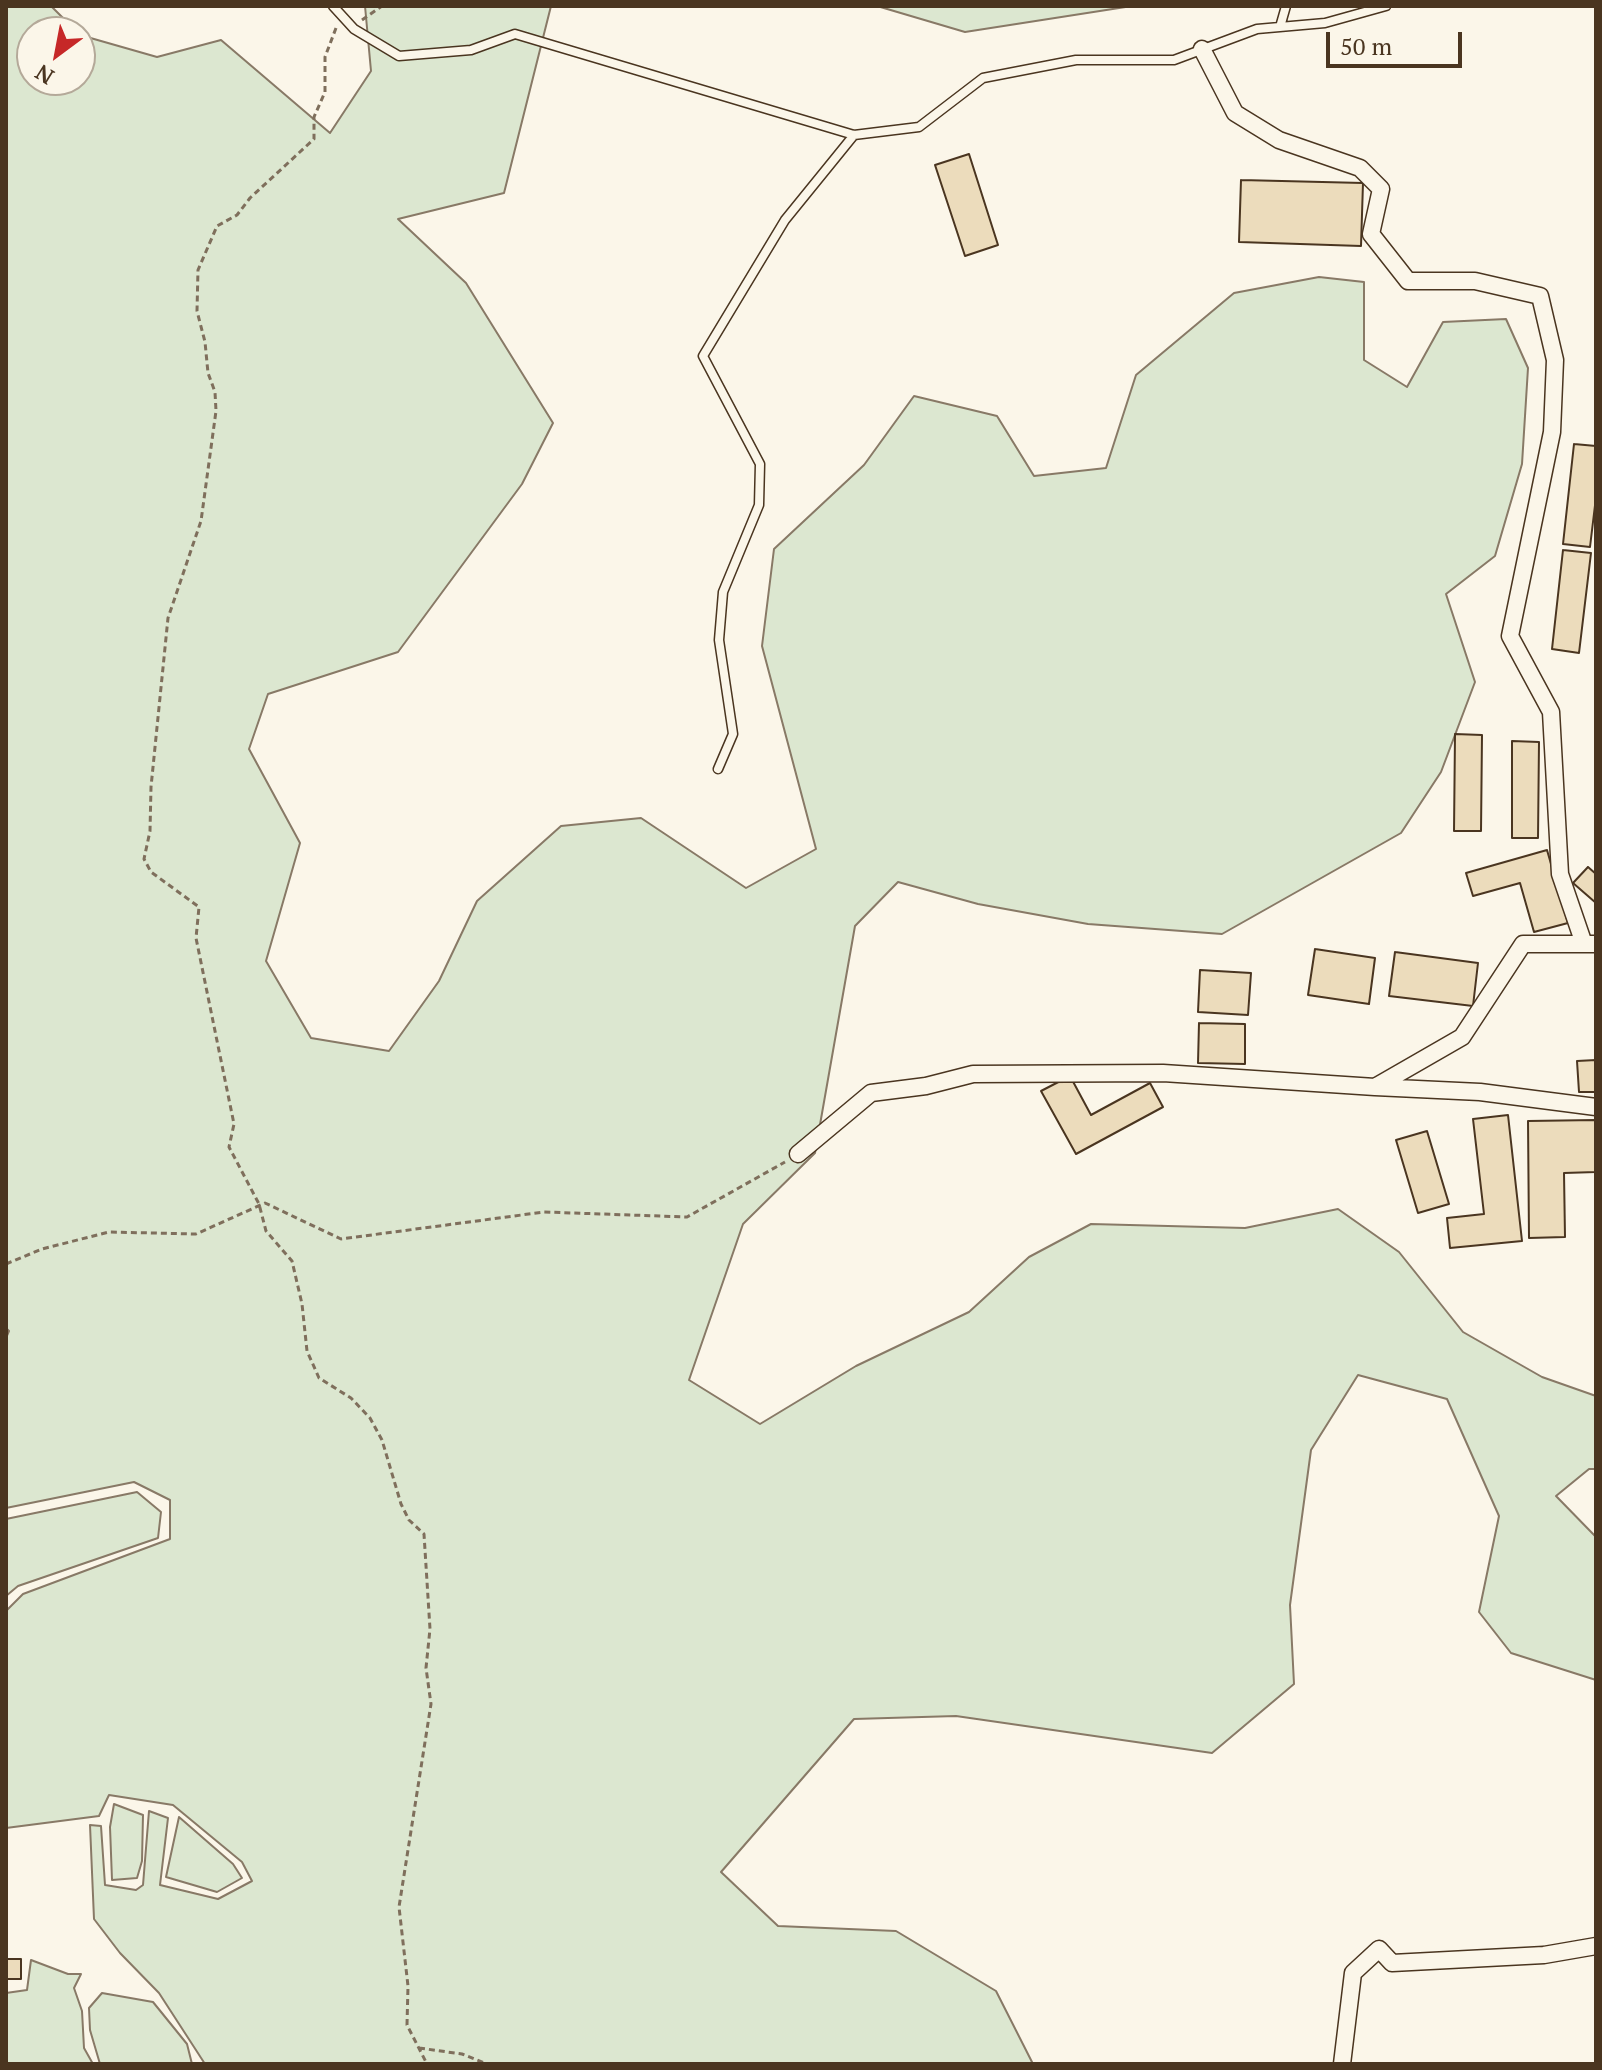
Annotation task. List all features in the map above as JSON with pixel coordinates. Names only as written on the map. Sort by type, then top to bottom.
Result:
[{"type":"street","points":[[1202,49],[1235,113],[1279,140],[1360,168],[1381,189],[1371,234],[1408,281],[1475,281],[1540,296],[1555,360],[1552,432],[1510,636],[1551,712],[1560,874],[1590,944],[1523,944],[1462,1037],[1375,1087]]},
{"type":"street","points":[[798,1154],[871,1093],[926,1086],[973,1074],[1163,1073],[1480,1092],[1596,1107]]},
{"type":"street","points":[[1342,2064],[1353,1973],[1379,1949],[1392,1963],[1544,1955],[1596,1946]]},
{"type":"lane","points":[[333,6],[354,29],[399,56],[471,50],[515,34],[854,135],[919,127],[983,78],[1076,60],[1174,60],[1257,29],[1325,23],[1386,6]]},
{"type":"lane","points":[[1280,27],[1286,6]]},
{"type":"lane","points":[[718,769],[733,734],[719,640],[723,592],[759,505],[760,464],[703,356],[785,220],[854,135]]},
{"type":"path","points":[[340,22],[325,57],[325,92],[314,117],[314,139],[250,198],[237,215],[217,226],[198,270],[197,311],[205,342],[208,373],[215,392],[216,411],[201,521],[168,618],[151,787],[150,831],[144,859],[151,872],[199,907],[196,938],[234,1124],[229,1147],[259,1206],[266,1231],[292,1261],[302,1304],[304,1342],[319,1378],[351,1398],[370,1418],[382,1440],[401,1504],[409,1520],[424,1534],[430,1629],[426,1668],[431,1704],[399,1907],[408,1986],[407,2025],[427,2064]]},
{"type":"path","points":[[6,1264],[42,1249],[109,1232],[196,1234],[265,1203],[341,1239],[544,1212],[687,1217],[798,1154]]},
{"type":"path","points":[[419,2048],[462,2054],[487,2064]]},
{"type":"green space","points":[[6,6],[51,6],[61,16],[16,16],[16,96],[96,96],[96,40],[157,57],[221,40],[330,133],[371,71],[365,6],[551,6],[504,193],[398,219],[466,283],[553,423],[522,484],[398,652],[268,694],[249,749],[300,843],[266,961],[311,1038],[389,1051],[439,981],[477,901],[561,826],[641,818],[746,888],[816,849],[762,646],[774,549],[864,465],[914,396],[997,416],[1034,476],[1106,468],[1136,375],[1234,293],[1319,277],[1364,282],[1364,360],[1407,387],[1443,322],[1506,319],[1528,368],[1522,464],[1495,556],[1446,594],[1475,682],[1441,772],[1401,833],[1222,934],[1088,924],[978,904],[898,882],[855,926],[815,1153],[743,1224],[689,1380],[760,1424],[856,1366],[969,1312],[1029,1257],[1091,1224],[1245,1228],[1338,1209],[1399,1252],[1463,1332],[1542,1377],[1596,1396],[1596,1469],[1589,1469],[1556,1496],[1596,1537],[1596,1680],[1511,1653],[1479,1612],[1499,1516],[1447,1399],[1358,1375],[1311,1450],[1290,1605],[1294,1684],[1212,1753],[956,1716],[854,1719],[721,1872],[778,1926],[896,1931],[996,1991],[1033,2064],[205,2064],[159,1993],[120,1953],[94,1919],[90,1825],[101,1826],[105,1885],[136,1890],[143,1885],[149,1811],[168,1818],[160,1885],[218,1899],[252,1881],[242,1862],[173,1805],[109,1795],[99,1816],[6,1828],[6,1611],[23,1594],[170,1539],[170,1500],[134,1482],[6,1508],[6,1338],[9,1331],[6,1328]]},
{"type":"green space","points":[[877,6],[1132,6],[965,32]]},
{"type":"green space","points":[[137,1492],[161,1512],[158,1538],[18,1586],[6,1596],[6,1519]]},
{"type":"green space","points":[[114,1804],[143,1815],[142,1861],[137,1878],[112,1880],[110,1827]]},
{"type":"green space","points":[[179,1817],[233,1864],[242,1878],[217,1892],[166,1877]]},
{"type":"green space","points":[[31,1960],[68,1974],[81,1974],[74,1988],[82,2011],[84,2048],[93,2064],[6,2064],[6,1993],[27,1990]]},
{"type":"green space","points":[[102,1993],[153,2002],[187,2044],[192,2064],[100,2064],[90,2030],[89,2008]]},
{"type":"building","points":[[969,154],[998,245],[965,256],[935,165]]},
{"type":"building","points":[[1241,180],[1363,183],[1361,246],[1239,242]]},
{"type":"building","points":[[1574,444],[1596,446],[1596,497],[1590,547],[1563,544]]},
{"type":"building","points":[[1563,550],[1591,553],[1579,653],[1552,649]]},
{"type":"building","points":[[1455,734],[1482,735],[1481,831],[1454,831]]},
{"type":"building","points":[[1512,741],[1539,742],[1538,838],[1512,838]]},
{"type":"building","points":[[1547,850],[1568,923],[1534,932],[1520,883],[1473,896],[1466,873]]},
{"type":"building","points":[[1588,867],[1596,874],[1596,903],[1573,883]]},
{"type":"building","points":[[1315,949],[1375,958],[1369,1004],[1308,995]]},
{"type":"building","points":[[1395,952],[1478,963],[1473,1006],[1389,996]]},
{"type":"building","points":[[1200,970],[1251,973],[1248,1015],[1198,1012]]},
{"type":"building","points":[[1199,1023],[1245,1024],[1245,1064],[1198,1063]]},
{"type":"building","points":[[1596,1060],[1596,1092],[1579,1092],[1577,1061]]},
{"type":"building","points":[[1070,1076],[1091,1115],[1150,1083],[1163,1107],[1076,1154],[1041,1091]]},
{"type":"building","points":[[1508,1115],[1522,1241],[1450,1248],[1447,1218],[1484,1214],[1473,1119]]},
{"type":"building","points":[[1596,1120],[1596,1172],[1564,1173],[1565,1237],[1529,1238],[1528,1121]]},
{"type":"building","points":[[1427,1131],[1449,1204],[1418,1213],[1396,1140]]},
{"type":"building","points":[[6,1959],[21,1959],[21,1979],[6,1979]]}]
